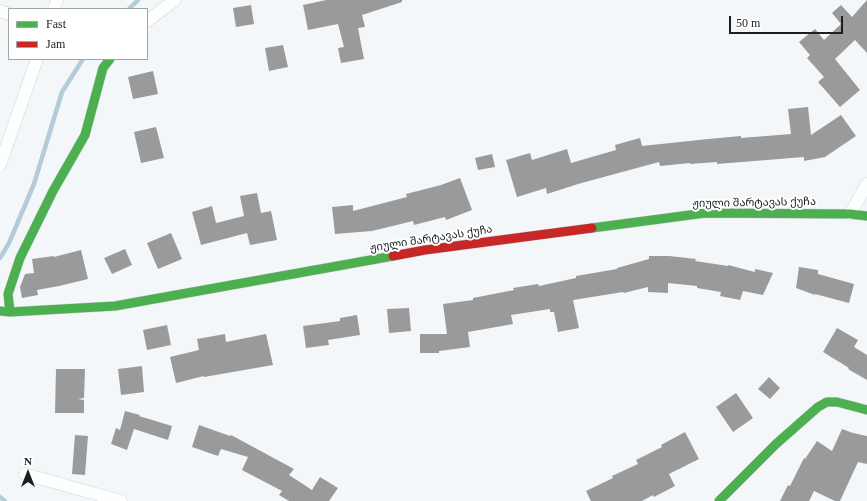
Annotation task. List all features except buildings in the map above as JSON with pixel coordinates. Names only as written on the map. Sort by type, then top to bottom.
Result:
[{"type":"street","points":[[148,20],[176,0]]},
{"type":"street","points":[[0,165],[37,60]]},
{"type":"street","points":[[10,312],[8,294],[20,258],[53,191],[85,135],[103,68],[109,60]]},
{"type":"street","points":[[850,214],[867,184]]},
{"type":"street","name":"ჟიული შარტავას ქუჩა","points":[[0,311],[10,312],[115,306],[425,250],[706,213],[850,214],[867,216]]},
{"type":"street","points":[[719,501],[776,444],[818,407],[827,402],[837,402],[867,410]]},
{"type":"street","points":[[25,474],[120,501]]},
{"type":"waterway","points":[[130,8],[138,0]]},
{"type":"waterway","points":[[0,258],[9,243],[34,184],[62,92],[82,60]]},
{"type":"waterway","points":[[0,497],[5,501]]},
{"type":"traffic: fast","points":[[10,312],[8,294],[20,258],[53,191],[85,135],[103,68],[109,60]]},
{"type":"traffic: fast","points":[[592,228],[705,213],[850,214],[867,216]]},
{"type":"traffic: fast","points":[[0,311],[10,312],[115,306],[393,256]]},
{"type":"traffic: fast","points":[[719,501],[776,444],[818,407],[827,402],[837,402],[867,410]]},
{"type":"traffic: jam","points":[[393,256],[425,250],[592,228]]}]
